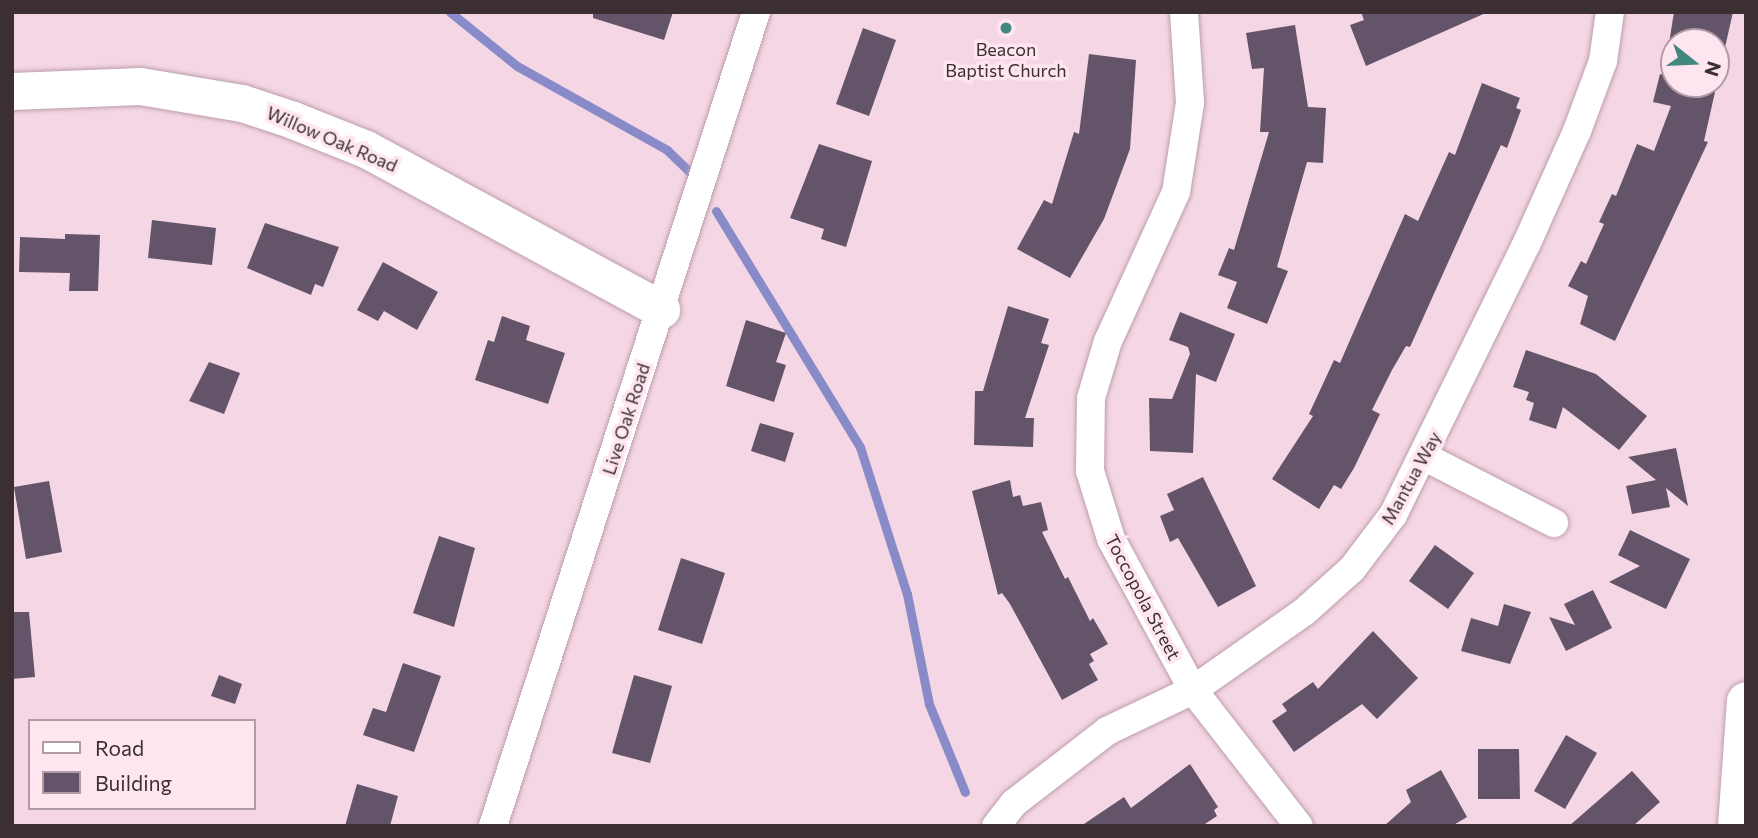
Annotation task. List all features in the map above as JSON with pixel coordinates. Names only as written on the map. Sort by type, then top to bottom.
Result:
[{"type":"main road","points":[[1737,826],[1746,701]]},
{"type":"street","name":"Live Oak Road","points":[[493,826],[757,12]]},
{"type":"street","name":"Toccopola Street","points":[[1184,12],[1190,103],[1176,192],[1108,341],[1091,398],[1090,471],[1111,539],[1193,690],[1299,826]]},
{"type":"street","name":"Mantua Way","points":[[996,826],[1014,803],[1107,731],[1193,690],[1304,612],[1352,569],[1393,514],[1424,457],[1577,131],[1603,61],[1610,12]]},
{"type":"street","name":"Willow Oak Road","points":[[12,91],[140,86],[242,103],[293,120],[415,174],[661,309]]},
{"type":"street","points":[[1424,457],[1555,523]]},
{"type":"building","points":[[593,12],[673,12],[664,40],[593,18]]},
{"type":"building","points":[[1361,12],[1488,12],[1366,66],[1350,25],[1364,20]]},
{"type":"building","points":[[1674,12],[1733,12],[1729,28],[1671,28]]},
{"type":"building","points":[[1295,25],[1308,107],[1326,108],[1323,163],[1307,162],[1277,267],[1288,271],[1267,324],[1227,308],[1237,282],[1218,275],[1229,248],[1234,250],[1269,132],[1260,132],[1264,68],[1252,69],[1246,33]]},
{"type":"building","points":[[863,28],[896,40],[869,116],[836,104]]},
{"type":"building","points":[[1089,54],[1136,60],[1130,149],[1104,219],[1070,278],[1017,249],[1044,200],[1052,204],[1074,132],[1079,134]]},
{"type":"building","points":[[1660,74],[1660,98],[1714,98],[1704,141],[1708,142],[1615,341],[1580,324],[1588,296],[1568,286],[1581,261],[1586,264],[1604,224],[1599,222],[1612,194],[1616,196],[1637,144],[1654,151],[1671,106],[1653,102]]},
{"type":"building","points":[[1482,83],[1520,98],[1516,108],[1521,110],[1507,148],[1501,145],[1410,347],[1406,346],[1372,410],[1380,414],[1354,468],[1341,489],[1334,485],[1319,509],[1272,479],[1313,416],[1309,414],[1334,360],[1340,363],[1405,214],[1418,221],[1449,152],[1455,155]]},
{"type":"building","points":[[819,144],[872,161],[846,247],[821,239],[824,229],[790,218]]},
{"type":"building","points":[[152,220],[216,228],[212,265],[148,258]]},
{"type":"building","points":[[265,223],[339,247],[323,287],[315,284],[311,295],[247,268]]},
{"type":"building","points":[[65,234],[100,235],[98,291],[69,291],[70,273],[19,272],[20,237],[65,239]]},
{"type":"building","points":[[383,262],[438,292],[417,330],[384,311],[378,321],[357,310]]},
{"type":"building","points":[[1008,306],[1049,319],[1041,343],[1049,345],[1025,418],[1034,418],[1033,447],[974,445],[975,391],[983,391]]},
{"type":"building","points":[[1180,312],[1235,334],[1216,382],[1196,374],[1193,453],[1150,451],[1149,398],[1172,399],[1190,354],[1188,347],[1169,340]]},
{"type":"building","points":[[502,316],[530,326],[526,340],[565,353],[548,404],[475,380],[488,340],[494,342]]},
{"type":"building","points":[[746,320],[786,333],[776,362],[786,365],[774,402],[726,386]]},
{"type":"building","points":[[1526,350],[1596,374],[1647,416],[1619,450],[1563,407],[1556,429],[1529,420],[1534,403],[1526,400],[1529,392],[1513,387]]},
{"type":"building","points":[[209,362],[240,373],[224,414],[189,401]]},
{"type":"building","points":[[760,423],[794,433],[785,462],[751,451]]},
{"type":"building","points":[[1676,448],[1688,506],[1666,488],[1670,507],[1632,514],[1626,486],[1656,480],[1628,457]]},
{"type":"building","points":[[1203,477],[1256,586],[1218,607],[1178,538],[1170,542],[1160,516],[1174,510],[1167,494]]},
{"type":"building","points":[[1010,480],[1013,497],[1020,495],[1023,506],[1041,502],[1048,530],[1042,532],[1065,579],[1068,577],[1090,621],[1093,618],[1108,644],[1090,654],[1094,661],[1089,664],[1098,680],[1062,700],[1010,604],[1002,593],[998,595],[972,491]]},
{"type":"building","points":[[49,481],[62,552],[26,559],[14,487]]},
{"type":"building","points":[[1630,530],[1690,559],[1666,609],[1609,582],[1640,566],[1618,555]]},
{"type":"building","points":[[439,536],[475,548],[454,627],[413,613]]},
{"type":"building","points":[[1435,545],[1474,573],[1448,609],[1409,581]]},
{"type":"building","points":[[681,558],[725,573],[702,644],[658,630]]},
{"type":"building","points":[[1593,590],[1612,628],[1566,651],[1549,617],[1575,625],[1564,604]]},
{"type":"building","points":[[1504,604],[1531,612],[1510,664],[1461,651],[1471,618],[1498,626]]},
{"type":"building","points":[[12,612],[29,612],[35,677],[12,679]]},
{"type":"building","points":[[1373,631],[1418,678],[1377,719],[1362,704],[1294,752],[1272,721],[1287,711],[1282,704],[1313,682],[1318,689]]},
{"type":"building","points":[[403,663],[441,676],[414,752],[363,735],[373,708],[386,712]]},
{"type":"building","points":[[219,675],[242,684],[235,704],[211,696]]},
{"type":"building","points":[[634,675],[672,686],[650,763],[612,753]]},
{"type":"building","points":[[1566,735],[1597,753],[1565,809],[1534,791]]},
{"type":"building","points":[[1478,749],[1519,749],[1520,799],[1478,799]]},
{"type":"building","points":[[1190,764],[1218,807],[1214,810],[1217,816],[1202,826],[1081,826],[1124,797],[1131,808]]},
{"type":"building","points":[[1441,770],[1467,817],[1452,826],[1384,826],[1411,802],[1406,790]]},
{"type":"building","points":[[1632,771],[1660,802],[1633,826],[1569,826]]},
{"type":"building","points":[[357,784],[398,796],[390,826],[345,826]]},
{"type":"waterway","points":[[450,12],[517,66],[667,150],[696,178]]},
{"type":"waterway","points":[[716,211],[860,447],[907,594],[929,704],[965,792]]},
{"type":"place","name":"Beacon Baptist Church","points":[[1006,28]]}]
